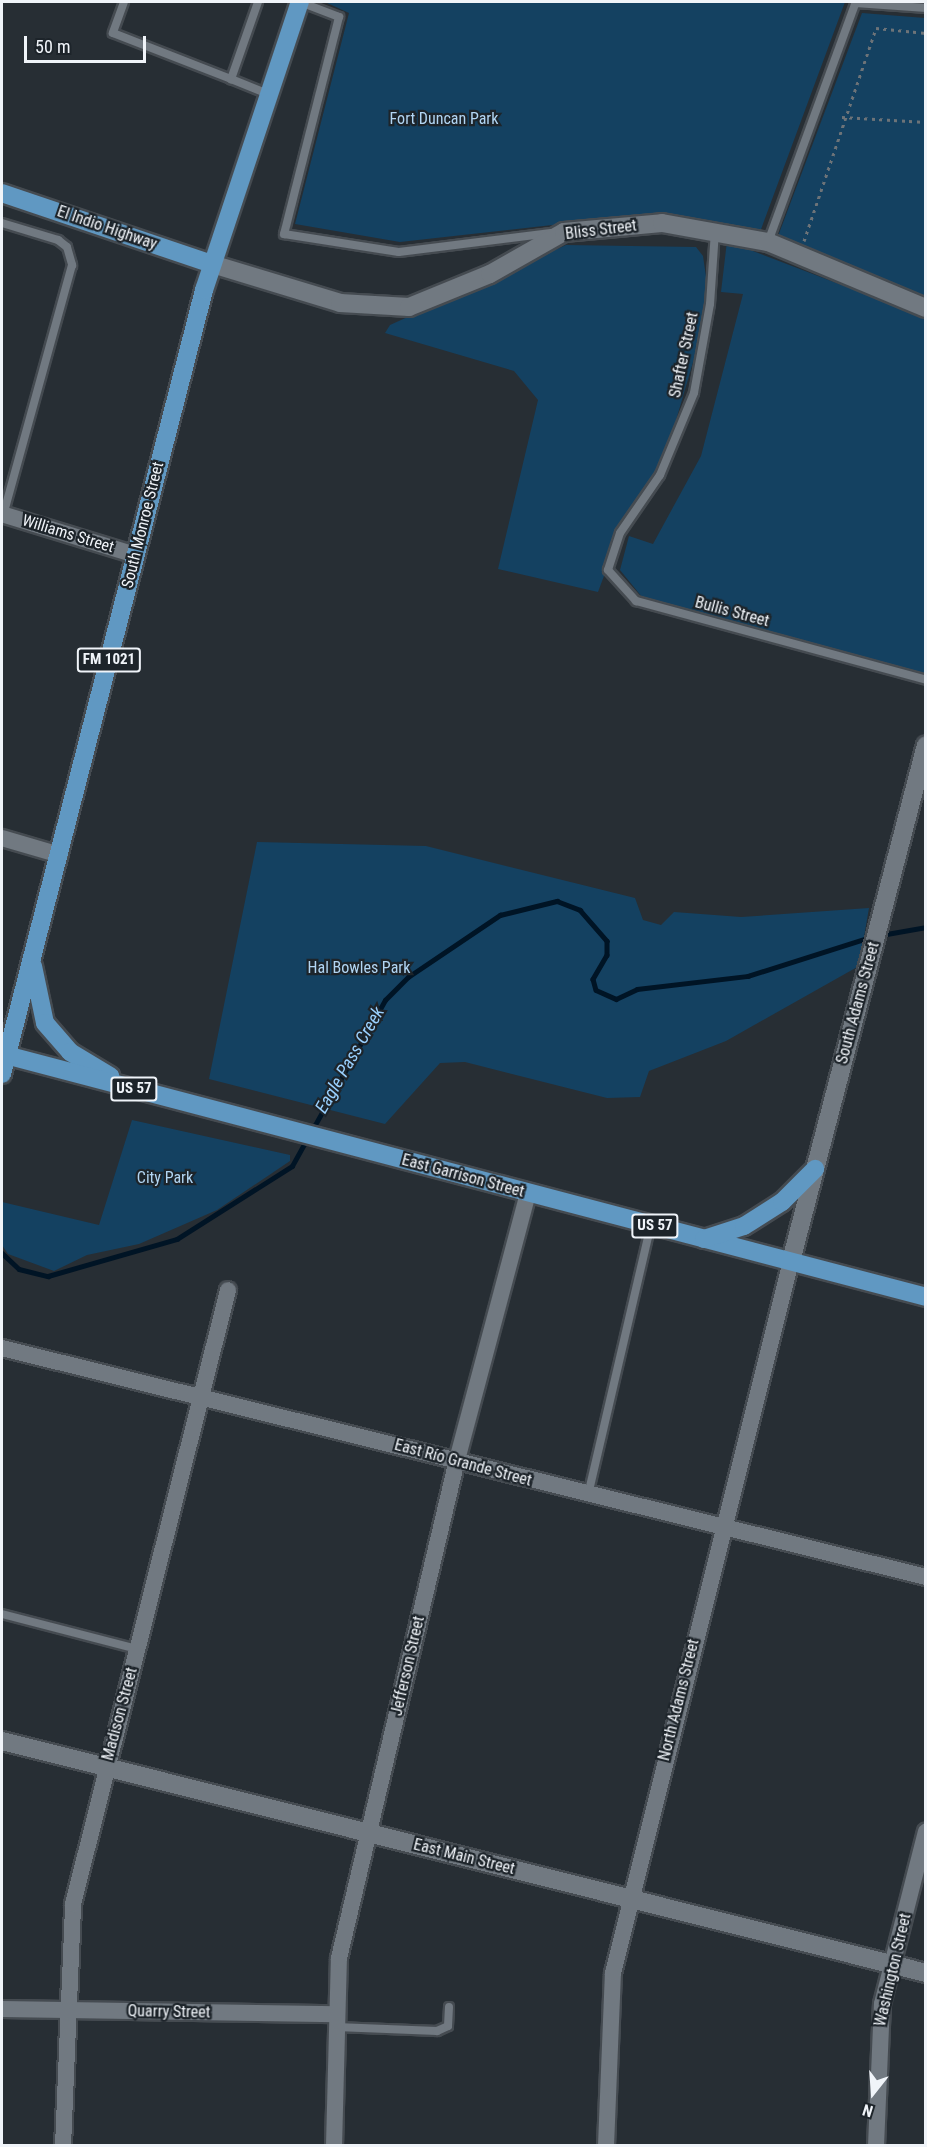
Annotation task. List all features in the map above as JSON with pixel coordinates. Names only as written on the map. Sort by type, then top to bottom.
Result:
[{"type":"main road","name":"South Monroe Street","points":[[4,1054],[60,855],[135,555],[212,264],[300,2]]},
{"type":"main road","name":"El Indio Highway","points":[[2,193],[212,264]]},
{"type":"main road","points":[[32,960],[45,1023],[70,1052],[127,1087]]},
{"type":"main road","name":"FM 1021","points":[[2,1074],[4,1054]]},
{"type":"main road","name":"East Garrison Street","points":[[4,1054],[926,1297]]},
{"type":"main road","points":[[704,1239],[763,1214],[815,1168]]},
{"type":"street","name":"Bliss Street","points":[[212,264],[340,303],[409,307],[490,274],[564,232],[662,223],[768,242],[926,308]]},
{"type":"street","name":"Williams Street","points":[[2,517],[135,555]]},
{"type":"street","name":"South Adams Street","points":[[791,1261],[926,746]]},
{"type":"street","points":[[2,838],[60,855]]},
{"type":"street","name":"Jefferson Street","points":[[334,2145],[339,1958],[457,1460],[528,1193]]},
{"type":"street","name":"North Adams Street","points":[[606,2145],[610,1998],[630,1898],[791,1261]]},
{"type":"street","name":"Madison Street","points":[[63,2145],[65,2010],[73,1904],[199,1397],[228,1290]]},
{"type":"street","name":"East Río Grande Street","points":[[2,1348],[926,1577]]},
{"type":"street","name":"East Main Street","points":[[2,1741],[926,1973]]},
{"type":"street","name":"Washington Street","points":[[876,2145],[878,2038],[892,1965],[926,1832]]},
{"type":"street","name":"Quarry Street","points":[[2,2009],[337,2021]]},
{"type":"lane","points":[[124,2],[113,33],[268,94]]},
{"type":"lane","points":[[231,79],[258,2]]},
{"type":"lane","points":[[300,2],[339,17],[284,234],[399,252],[564,232]]},
{"type":"lane","points":[[768,242],[856,2],[926,8]]},
{"type":"lane","points":[[2,223],[58,240],[67,247],[72,265],[2,517]]},
{"type":"lane","name":"Shafter Street","points":[[636,510],[660,475],[694,393],[710,304],[715,231]]},
{"type":"lane","name":"Bullis Street","points":[[636,510],[620,533],[608,570],[636,601],[926,680]]},
{"type":"lane","points":[[588,1495],[651,1225]]},
{"type":"lane","points":[[2,1614],[137,1648]]},
{"type":"lane","points":[[337,2021],[436,2031],[448,2026],[449,2007]]},
{"type":"path","points":[[814,247],[804,242],[842,117],[876,28],[926,33]]},
{"type":"path","points":[[842,117],[926,122]]},
{"type":"green space","name":"Fort Duncan Park","points":[[325,2],[845,2],[760,232],[659,213],[400,242],[295,224],[349,13]]},
{"type":"green space","points":[[862,13],[925,18],[925,308],[775,244]]},
{"type":"green space","points":[[727,241],[925,317],[925,679],[642,597],[620,570],[629,536],[653,544],[701,456],[743,294],[721,292]]},
{"type":"green space","points":[[566,245],[696,247],[703,256],[710,304],[660,475],[620,533],[598,592],[498,569],[538,400],[514,371],[385,333],[390,325]]},
{"type":"green space","name":"Hal Bowles Park","points":[[257,842],[426,846],[635,898],[643,920],[661,925],[674,912],[741,917],[869,908],[859,966],[726,1041],[649,1071],[640,1097],[607,1098],[465,1062],[440,1063],[385,1124],[209,1079]]},
{"type":"green space","name":"City Park","points":[[132,1120],[290,1155],[290,1161],[217,1210],[139,1244],[87,1255],[54,1271],[8,1254],[2,1245],[2,1202],[99,1225]]},
{"type":"waterway","name":"Eagle Pass Creek","points":[[311,1132],[385,1000],[408,977],[500,915],[557,901],[580,910],[607,941],[607,955],[593,979],[596,990],[616,999],[637,989],[748,976],[873,936]]},
{"type":"waterway","name":"Eagle Pass Creek","points":[[881,935],[926,927]]},
{"type":"waterway","name":"Eagle Pass Creek","points":[[2,1253],[19,1269],[48,1276],[177,1239],[292,1166],[307,1139]]}]
